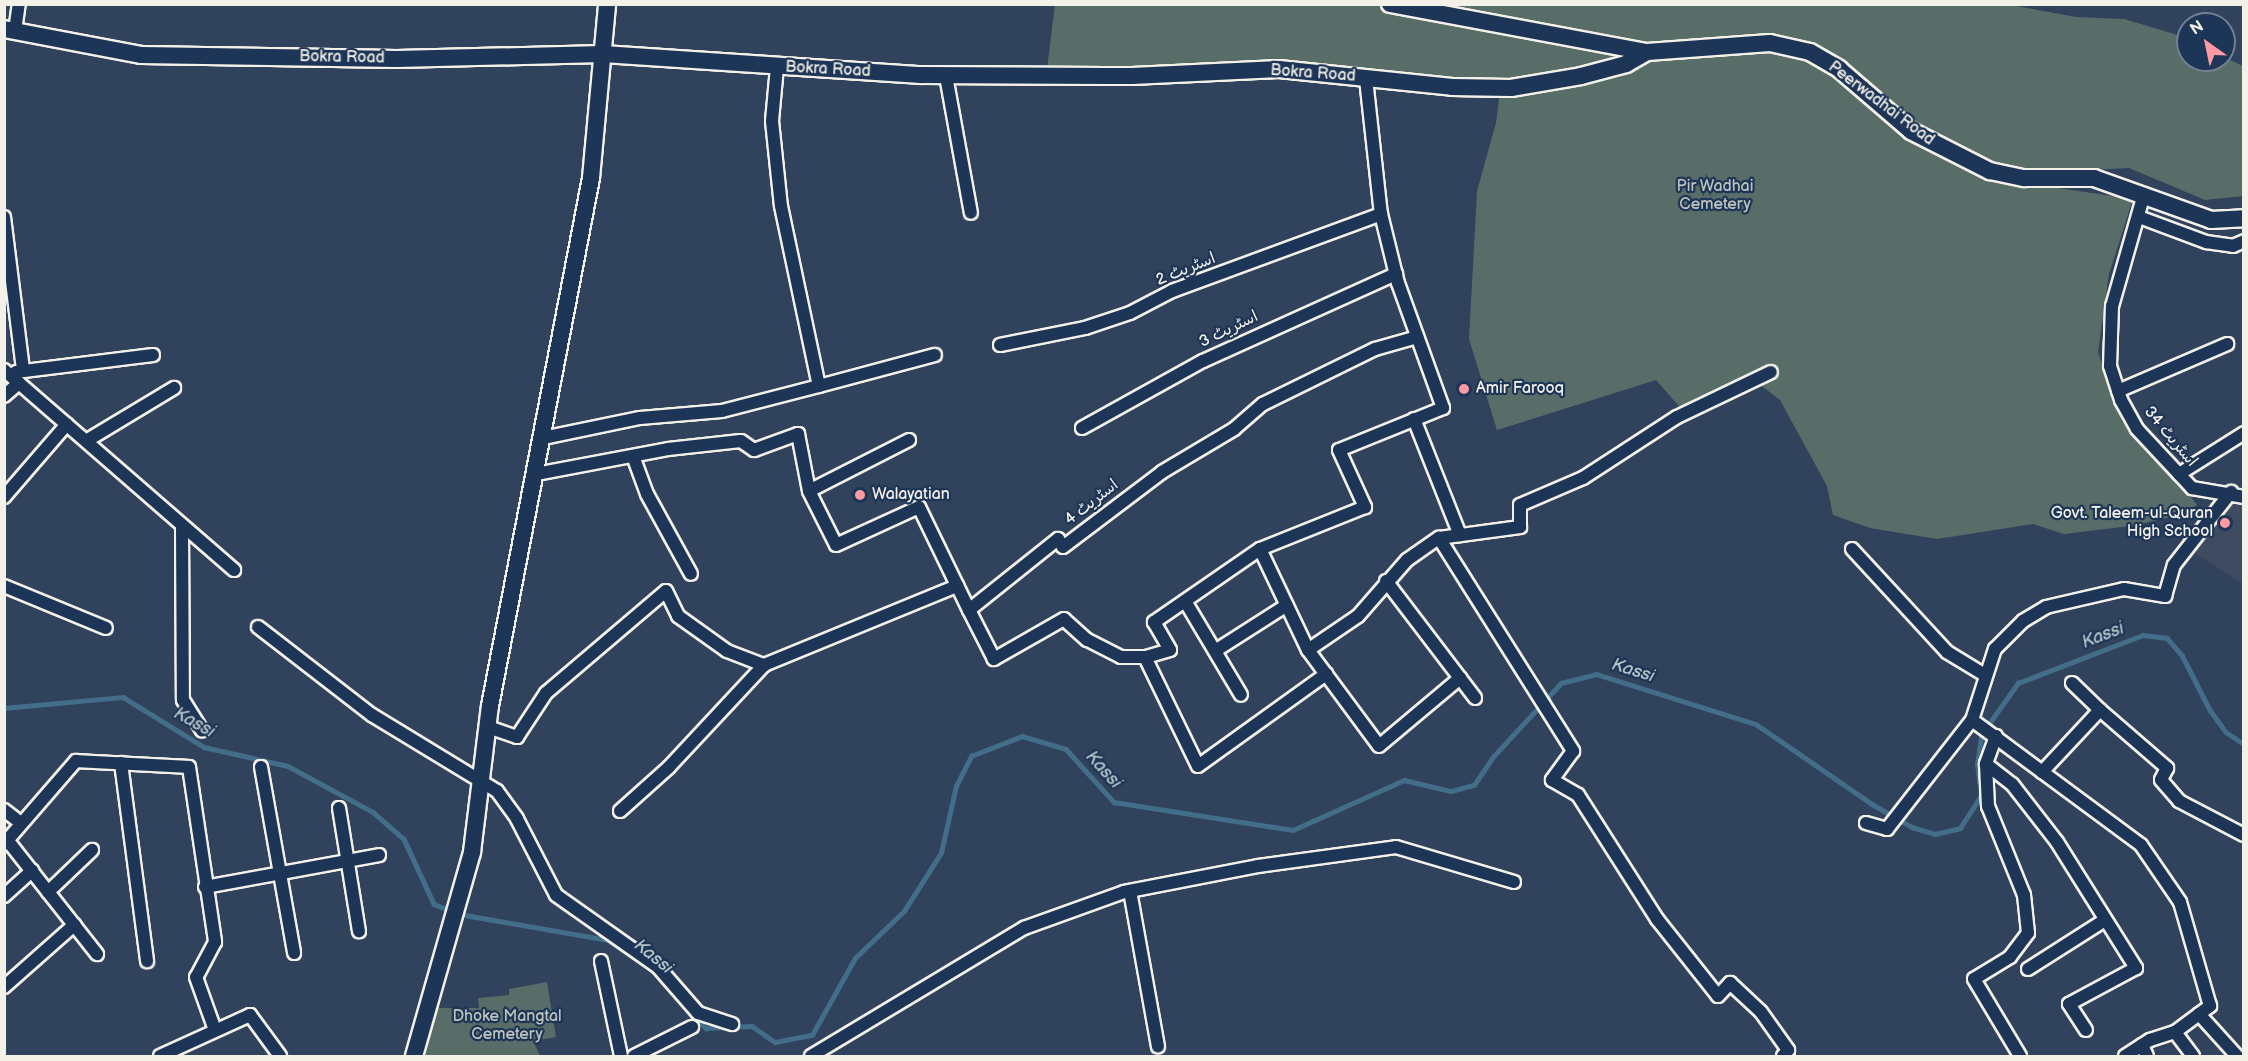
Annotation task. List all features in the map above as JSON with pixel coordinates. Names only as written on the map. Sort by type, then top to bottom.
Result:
[{"type":"street","points":[[10,30],[19,4]]},
{"type":"street","points":[[414,1056],[472,852],[488,728],[591,178],[607,4]]},
{"type":"street","name":"Peerwadhai Road","points":[[1390,4],[1647,52],[1770,43],[1810,52],[1839,69],[1911,131],[1990,171],[2025,178],[2094,178],[2144,194],[2211,220],[2244,218]]},
{"type":"street","name":"Bokra Road","points":[[10,30],[141,55],[397,58],[603,54],[777,67],[946,76],[1132,76],[1279,69],[1366,79],[1511,88],[1626,64],[1647,52]]},
{"type":"street","points":[[777,67],[772,121],[781,206],[819,386]]},
{"type":"street","points":[[946,76],[971,213]]},
{"type":"street","points":[[536,474],[633,456],[741,441],[754,450],[798,434],[809,491],[836,545],[919,507],[994,659],[1064,619],[1087,640],[1121,657],[1145,657],[1170,650],[1154,622],[1260,549],[1365,507],[1339,450],[1443,408],[1396,274],[1381,214],[1366,79]]},
{"type":"street","name":"اسٹریٹ 34","points":[[2144,194],[2112,306],[2110,366],[2118,391],[2137,429],[2192,488],[2231,492],[2244,497]]},
{"type":"street","name":"اسٹریٹ 2","points":[[1000,345],[1112,319],[1172,291],[1381,214]]},
{"type":"street","points":[[4,217],[23,370]]},
{"type":"street","points":[[2139,217],[2206,242],[2233,246],[2243,243]]},
{"type":"street","name":"اسٹریٹ 3","points":[[1082,428],[1203,361],[1396,274]]},
{"type":"street","name":"اسٹریٹ 4","points":[[969,610],[1058,539],[1063,547],[1162,472],[1234,429],[1263,404],[1376,349],[1417,337]]},
{"type":"street","points":[[2118,391],[2226,344]]},
{"type":"street","points":[[543,438],[640,418],[722,411],[936,355]]},
{"type":"street","points":[[7,372],[153,356]]},
{"type":"street","points":[[7,372],[234,570]]},
{"type":"street","points":[[1308,650],[1358,616],[1386,581],[1439,538],[1520,527],[1520,504],[1583,478],[1677,417],[1771,372]]},
{"type":"street","points":[[4,396],[19,383]]},
{"type":"street","points":[[86,441],[174,388]]},
{"type":"street","points":[[1414,419],[1460,535]]},
{"type":"street","points":[[4,497],[67,424]]},
{"type":"street","points":[[2179,474],[2244,433]]},
{"type":"street","points":[[809,491],[909,440]]},
{"type":"street","points":[[633,456],[646,494],[691,574]]},
{"type":"street","points":[[1866,823],[1887,829],[1904,811],[1972,720],[1995,649],[2023,621],[2046,607],[2124,589],[2165,596],[2174,565],[2231,492]]},
{"type":"street","points":[[182,525],[183,700],[202,731]]},
{"type":"street","points":[[1439,538],[1573,751],[1552,780],[1578,795],[1657,918],[1718,996],[1730,983],[1761,1012],[1788,1050],[1783,1056]]},
{"type":"street","points":[[1260,549],[1308,650],[1379,746],[1460,678]]},
{"type":"street","points":[[1852,549],[1947,652],[1985,675]]},
{"type":"street","points":[[1386,581],[1475,698]]},
{"type":"street","points":[[4,586],[106,628]]},
{"type":"street","points":[[620,812],[669,767],[764,665],[957,586]]},
{"type":"street","points":[[488,728],[517,737],[546,693],[666,591],[678,616],[727,651],[764,665]]},
{"type":"street","points":[[1185,602],[1241,695]]},
{"type":"street","points":[[1215,651],[1287,605]]},
{"type":"street","points":[[258,627],[372,715],[496,790],[517,819],[556,895],[658,967],[698,1012],[732,1024]]},
{"type":"street","points":[[1145,657],[1198,766],[1326,674]]},
{"type":"street","points":[[2072,683],[2167,768],[2161,780],[2179,801],[2244,835]]},
{"type":"street","points":[[2042,772],[2100,710]]},
{"type":"street","points":[[1972,720],[2141,846],[2180,902],[2210,1006],[2144,1051],[2125,1056]]},
{"type":"street","points":[[1995,736],[1986,764],[1988,806],[2024,896],[2028,933],[2010,957],[1974,979],[2020,1056]]},
{"type":"street","points":[[97,954],[6,842],[76,761],[189,767],[205,887],[215,942],[196,977],[215,1030]]},
{"type":"street","points":[[121,763],[147,961]]},
{"type":"street","points":[[1986,764],[2012,784],[2057,842],[2136,968],[2069,1004],[2086,1030]]},
{"type":"street","points":[[261,767],[294,953]]},
{"type":"street","points":[[339,808],[359,931]]},
{"type":"street","points":[[4,810],[17,820]]},
{"type":"street","points":[[811,1056],[1024,928],[1130,891],[1258,866],[1395,847],[1514,882]]},
{"type":"street","points":[[48,892],[92,850]]},
{"type":"street","points":[[205,887],[380,855]]},
{"type":"street","points":[[4,896],[32,872]]},
{"type":"street","points":[[1130,891],[1158,1046]]},
{"type":"street","points":[[2028,969],[2105,920]]},
{"type":"street","points":[[4,987],[74,925]]},
{"type":"street","points":[[601,961],[621,1056]]},
{"type":"street","points":[[2199,1014],[2237,1056]]},
{"type":"street","points":[[160,1056],[250,1015],[280,1056]]},
{"type":"street","points":[[634,1056],[692,1027]]},
{"type":"street","points":[[2175,1032],[2193,1056]]},
{"type":"shaded area","name":"Govt. Taleem-ul-Quran High School","points":[[2231,492],[2243,497],[2243,584],[2187,548]]},
{"type":"green space","name":"Pir Wadhai Cemetery","points":[[1055,4],[2005,4],[2076,17],[2124,19],[2176,35],[2176,72],[2236,72],[2236,63],[2243,66],[2243,196],[2205,200],[2129,168],[1976,176],[2133,199],[2109,274],[2098,352],[2122,421],[2164,462],[2197,505],[2181,515],[2130,526],[2064,534],[2033,524],[1937,539],[1870,528],[1833,515],[1827,486],[1780,400],[1758,383],[1685,413],[1656,380],[1497,430],[1469,339],[1477,191],[1496,123],[1501,83],[1359,67],[1255,63],[1047,69]]},
{"type":"green space","name":"Dhoke Mangtal Cemetery","points":[[547,982],[556,1037],[533,1041],[540,1056],[419,1056],[433,1008],[479,1008],[478,998],[509,995],[509,989]]},
{"type":"waterway","name":"Kassi","points":[[693,1016],[706,1028],[752,1026],[775,1042],[812,1035],[855,958],[904,911],[941,853],[956,786],[971,756],[1022,736],[1066,749],[1114,802],[1293,830],[1404,780],[1451,791],[1474,785],[1492,758],[1561,683],[1596,674],[1756,724],[1872,804],[1912,827],[1935,834],[1960,828],[1981,796],[1977,765],[1981,735],[2018,683],[2143,635],[2167,638],[2182,655],[2210,710],[2226,732],[2244,744]]},
{"type":"waterway","name":"Kassi","points":[[4,708],[123,697],[204,747],[288,766],[373,812],[404,839],[434,904],[451,911]]},
{"type":"waterway","name":"Kassi","points":[[459,914],[608,940],[651,969],[677,998]]},
{"type":"place","name":"Amir Farooq","points":[[1464,389]]},
{"type":"place","name":"Walayatian","points":[[860,495]]},
{"type":"place","name":"Govt. Taleem-ul-Quran High School","points":[[2225,523]]}]
